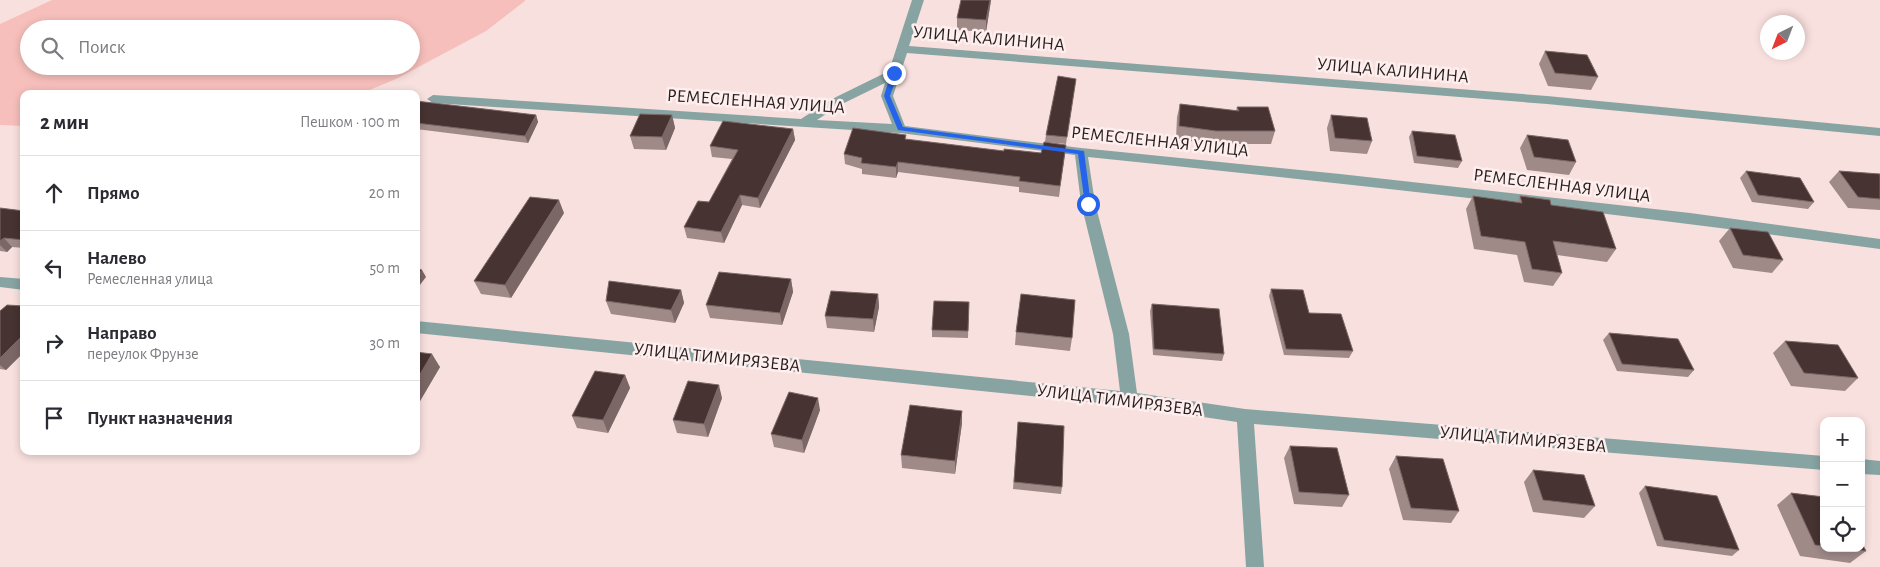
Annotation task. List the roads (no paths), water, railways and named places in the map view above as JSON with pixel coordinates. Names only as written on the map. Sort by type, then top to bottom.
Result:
[{"type":"street","points":[[900,129],[887,96],[918,0]]},
{"type":"street","name":"УЛИЦА КАЛИНИНА","points":[[903,49],[1547,100],[1880,132]]},
{"type":"street","points":[[803,123],[834,103],[894,73]]},
{"type":"street","name":"РЕМЕСЛЕННАЯ УЛИЦА","points":[[433,99],[900,129],[1081,152],[1340,178],[1641,213],[1880,244]]},
{"type":"street","points":[[1081,152],[1088,204],[1121,334],[1129,399]]},
{"type":"street","points":[[0,282],[20,285]]},
{"type":"street","name":"УЛИЦА ТИМИРЯЗЕВА","points":[[420,327],[1129,399],[1245,416],[1820,463]]},
{"type":"street","points":[[1245,416],[1255,567]]},
{"type":"street","points":[[1865,466],[1880,468]]}]
